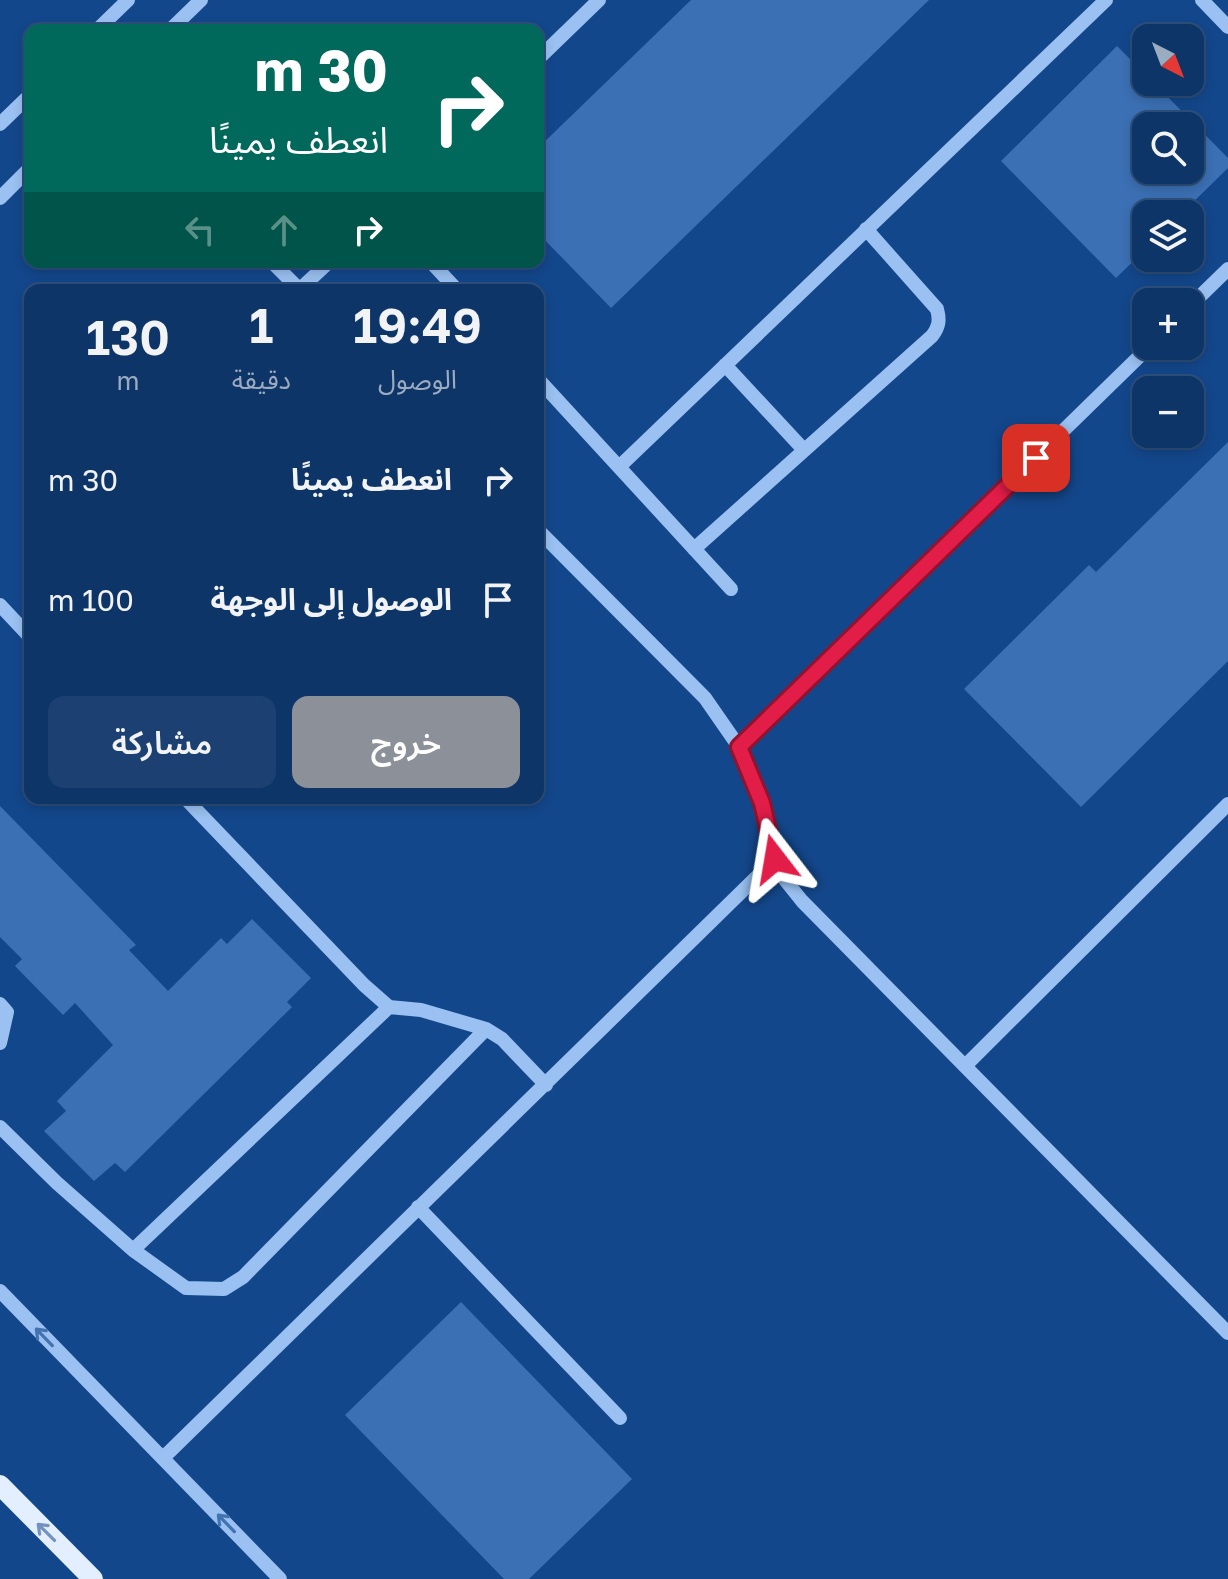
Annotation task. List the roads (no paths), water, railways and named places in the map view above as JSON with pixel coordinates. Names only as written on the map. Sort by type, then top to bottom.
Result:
[{"type":"main road","points":[[0,1485],[93,1579]]},
{"type":"street","points":[[103,24],[128,0]]},
{"type":"street","points":[[176,24],[201,0]]},
{"type":"street","points":[[544,53],[599,0]]},
{"type":"street","points":[[619,467],[1106,0]]},
{"type":"street","points":[[1202,0],[1228,27]]},
{"type":"street","points":[[0,124],[24,101]]},
{"type":"street","points":[[0,198],[24,174]]},
{"type":"street","points":[[694,549],[938,328],[940,318],[937,309],[866,229]]},
{"type":"street","points":[[278,268],[294,284]]},
{"type":"street","points":[[306,284],[323,268]]},
{"type":"street","points":[[437,268],[451,284]]},
{"type":"street","points":[[1204,292],[1228,269]]},
{"type":"street","points":[[739,747],[1136,360]]},
{"type":"street","points":[[725,365],[804,450]]},
{"type":"street","points":[[544,386],[731,589]]},
{"type":"street","points":[[544,536],[705,698],[739,747],[762,803],[775,859],[786,881],[802,901],[1228,1333]]},
{"type":"street","points":[[0,605],[24,631]]},
{"type":"street","points":[[191,804],[364,985],[389,1007],[421,1010],[486,1029],[502,1039],[546,1085]]},
{"type":"street","points":[[965,1066],[1228,804]]},
{"type":"street","points":[[163,1458],[775,859]]},
{"type":"street","points":[[0,1004],[7,1012],[0,1043]]},
{"type":"street","points":[[133,1250],[389,1007]]},
{"type":"street","points":[[0,1127],[57,1183],[133,1250],[186,1288],[224,1289],[243,1277],[486,1029]]},
{"type":"street","points":[[418,1207],[620,1418]]},
{"type":"street","points":[[0,1291],[280,1579]]}]
